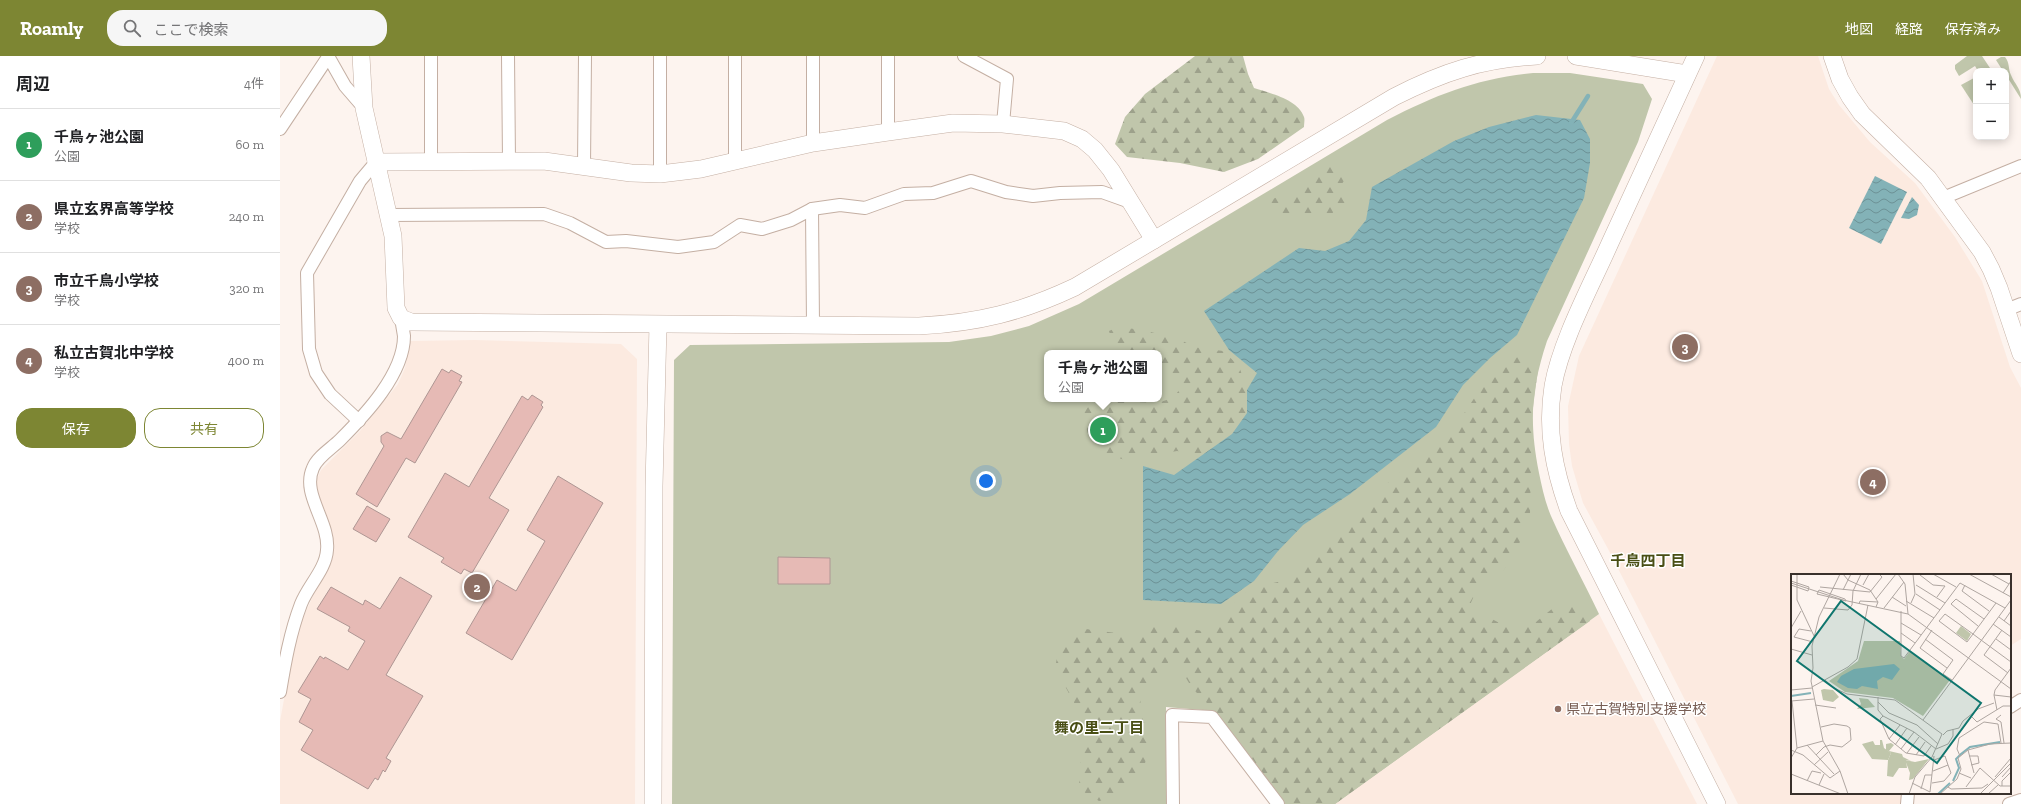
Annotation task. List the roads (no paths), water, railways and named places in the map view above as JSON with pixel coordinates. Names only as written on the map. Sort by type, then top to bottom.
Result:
[{"type":"street","points":[[280,692],[285,635],[322,564],[327,550],[326,535],[312,492],[310,478],[313,467],[358,422],[392,377],[400,359],[404,337],[401,318],[396,308],[393,236],[364,108],[361,56]]},
{"type":"street","points":[[431,56],[431,161]]},
{"type":"street","points":[[508,56],[510,160]]},
{"type":"street","points":[[584,166],[585,56]]},
{"type":"street","points":[[660,56],[660,174]]},
{"type":"street","points":[[735,56],[735,161]]},
{"type":"street","points":[[813,56],[813,143]]},
{"type":"street","points":[[888,56],[888,132]]},
{"type":"street","points":[[964,56],[1007,80],[1003,124]]},
{"type":"street","points":[[401,318],[411,322],[658,325],[933,325],[955,324],[1001,316],[1042,303],[1075,287],[1394,96],[1427,80],[1470,65],[1536,56]]},
{"type":"street","points":[[1576,56],[1687,74]]},
{"type":"street","points":[[1696,56],[1578,314],[1557,368],[1552,403],[1551,434],[1556,471],[1569,511],[1717,804]]},
{"type":"street","points":[[1832,56],[1840,79],[1862,114],[1928,178],[1991,269],[2013,307],[2020,349]]},
{"type":"street","points":[[280,129],[328,57],[345,86],[364,108]]},
{"type":"street","points":[[358,422],[330,394],[316,373],[309,349],[307,273],[360,181],[376,162],[510,160],[544,161],[631,173],[660,174],[701,169],[813,143],[888,132],[953,124],[1003,124],[1064,131],[1082,139],[1095,150],[1111,170],[1154,240]]},
{"type":"street","points":[[1943,198],[2021,166]]},
{"type":"street","points":[[388,214],[544,214],[570,222],[606,242],[626,241],[678,247],[714,242],[740,225],[762,229],[791,220],[812,209],[840,204],[865,208],[904,194],[933,193],[970,181],[1006,192],[1033,196],[1060,193],[1102,192],[1130,202]]},
{"type":"street","points":[[812,209],[813,325]]},
{"type":"street","points":[[653,804],[654,486],[658,325]]},
{"type":"street","points":[[2011,706],[2021,700]]},
{"type":"street","points":[[1173,804],[1172,715],[1212,717],[1278,804]]},
{"type":"street","points":[[1907,804],[1908,794]]},
{"type":"street","points":[[2009,804],[2021,800]]},
{"type":"water","points":[[1536,115],[1580,120],[1590,139],[1590,163],[1584,198],[1517,335],[1490,358],[1463,385],[1436,427],[1350,494],[1303,525],[1278,551],[1254,581],[1221,604],[1143,600],[1143,466],[1174,475],[1232,434],[1247,413],[1247,390],[1257,373],[1229,350],[1204,311],[1299,248],[1325,251],[1349,241],[1366,220],[1372,187],[1454,141],[1489,127]]},
{"type":"water","points":[[1875,176],[1907,192],[1881,244],[1849,228]]},
{"type":"water","points":[[1912,197],[1919,205],[1917,215],[1909,219],[1901,218]]},
{"type":"waterway","points":[[1571,123],[1588,96]]},
{"type":"place","name":"市立千鳥小学校","points":[[1685,347]]},
{"type":"place","name":"千鳥ヶ池公園","points":[[1103,430]]},
{"type":"place","name":"私立古賀北中学校","points":[[1873,482]]},
{"type":"place","name":"県立玄界高等学校","points":[[477,587]]},
{"type":"place","name":"県立古賀特別支援学校","points":[[1558,709]]},
{"type":"district","name":"千鳥四丁目","points":[[1648,561]]},
{"type":"district","name":"舞の里二丁目","points":[[1099,728]]}]
